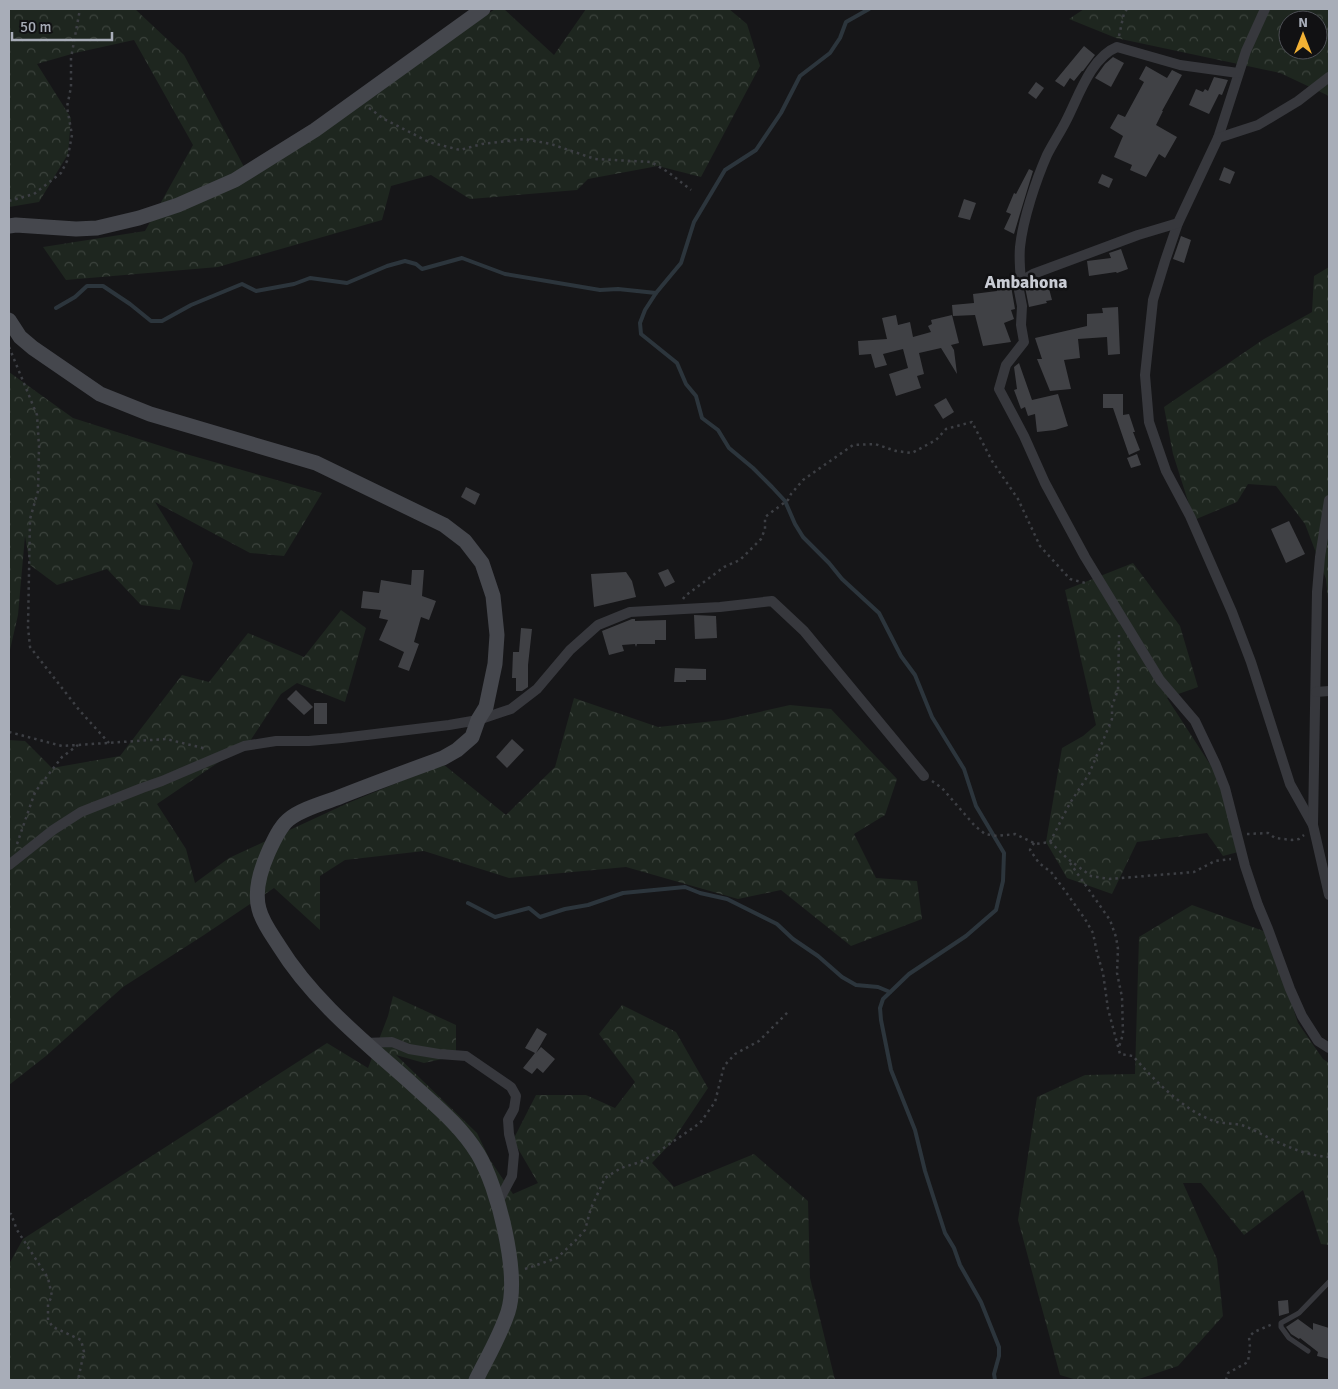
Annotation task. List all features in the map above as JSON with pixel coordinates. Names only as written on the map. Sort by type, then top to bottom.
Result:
[{"type":"street","points":[[9,226],[97,228],[139,218],[235,180],[315,130],[483,9]]},
{"type":"street","points":[[1265,9],[1246,51],[1218,138],[1178,223],[1153,300],[1145,375],[1149,422],[1166,471],[1190,516],[1232,612],[1254,672],[1290,784],[1314,825]]},
{"type":"street","points":[[1238,73],[1180,65],[1117,48],[1109,51],[1099,61],[1047,155],[1030,203],[1020,247],[1020,281],[1018,285],[1022,306],[1021,325],[1024,342],[1006,365],[999,389],[1085,556],[1160,680],[1195,721],[1226,788],[1242,856],[1258,906],[1290,988],[1302,1016],[1318,1040],[1329,1048]]},
{"type":"street","points":[[1218,138],[1258,125],[1298,101],[1329,77]]},
{"type":"street","points":[[1020,281],[1033,274],[1138,235],[1178,223]]},
{"type":"street","points":[[9,320],[20,337],[33,348],[54,364],[108,397],[150,414],[316,463],[388,496],[454,531],[482,562],[493,596],[497,635],[495,664],[486,707],[478,720],[472,737],[443,758],[311,808],[288,820],[272,844],[263,864],[258,882],[259,909],[270,933],[289,963],[341,1022],[463,1133],[479,1155],[490,1178],[506,1235],[510,1277],[508,1311],[476,1380]]},
{"type":"street","points":[[1329,500],[1320,556],[1317,592],[1314,825],[1329,895]]},
{"type":"street","points":[[9,864],[53,830],[81,812],[162,781],[244,746],[276,741],[309,741],[374,735],[449,725],[478,720],[511,709],[537,689],[570,650],[598,625],[630,612],[720,607],[772,601],[804,631],[924,776]]},
{"type":"street","points":[[1316,692],[1329,691]]},
{"type":"street","points":[[365,1043],[392,1042],[409,1048],[440,1054],[466,1056],[511,1087],[516,1096],[514,1109],[508,1120],[514,1154],[512,1176],[497,1204]]},
{"type":"lane","points":[[1308,1351],[1289,1338],[1281,1324],[1299,1313],[1329,1282]]},
{"type":"path","points":[[9,201],[34,194],[61,173],[66,161],[72,135],[67,107],[71,87],[71,58],[80,9]]},
{"type":"path","points":[[1117,48],[1124,13],[1127,9]]},
{"type":"path","points":[[357,100],[384,119],[429,142],[460,150],[482,144],[524,139],[551,144],[595,158],[651,162],[668,172],[690,190]]},
{"type":"path","points":[[9,348],[36,415],[39,448],[38,491],[30,519],[28,627],[30,647],[80,711],[109,743]]},
{"type":"path","points":[[677,608],[685,596],[724,567],[745,556],[761,539],[765,530],[765,518],[788,500],[803,480],[853,445],[875,444],[896,451],[912,453],[936,440],[946,429],[972,422],[992,461],[1018,499],[1040,546],[1070,579],[1105,589]]},
{"type":"path","points":[[1050,842],[1070,803],[1089,774],[1112,719],[1112,706],[1118,690],[1120,634]]},
{"type":"path","points":[[9,732],[62,746],[166,739],[224,753]]},
{"type":"path","points":[[9,864],[35,792],[62,757],[78,745]]},
{"type":"path","points":[[924,776],[942,788],[975,826],[985,834],[998,836],[1015,834],[1034,843],[1050,842],[1068,860],[1110,920],[1116,938],[1118,950],[1116,972],[1122,997],[1123,1034],[1118,1048]]},
{"type":"path","points":[[1238,836],[1268,833],[1275,838],[1299,839],[1314,825]]},
{"type":"path","points":[[1034,843],[1030,850],[1034,857],[1051,872],[1064,888],[1093,933],[1103,973],[1108,1009],[1120,1054],[1134,1056],[1159,1083],[1197,1112],[1216,1122],[1245,1126],[1288,1147],[1329,1157]]},
{"type":"path","points":[[1068,860],[1091,876],[1108,879],[1194,872],[1215,861],[1226,861],[1242,856]]},
{"type":"path","points":[[510,1277],[523,1269],[557,1258],[585,1230],[591,1208],[605,1178],[621,1168],[655,1154],[700,1123],[715,1102],[724,1066],[735,1054],[759,1041],[788,1012]]},
{"type":"path","points":[[9,1214],[11,1214],[17,1230],[48,1278],[52,1296],[48,1304],[48,1320],[53,1327],[81,1340],[84,1352],[78,1380]]},
{"type":"path","points":[[1226,1380],[1228,1373],[1248,1362],[1249,1337],[1254,1332],[1271,1325],[1281,1324]]},
{"type":"green space","points":[[9,9],[135,9],[184,55],[250,178],[495,9],[504,9],[554,55],[586,9],[729,9],[747,24],[760,66],[701,177],[658,166],[588,179],[577,190],[470,199],[431,175],[391,186],[382,220],[218,267],[66,280],[43,247],[145,231],[193,145],[134,40],[75,53],[37,64],[71,118],[68,154],[39,202],[9,207]]},
{"type":"green space","points":[[1084,9],[1329,9],[1329,96],[1280,73],[1116,38],[1069,19]]},
{"type":"green space","points":[[1329,267],[1329,610],[1326,579],[1305,524],[1276,486],[1248,484],[1237,502],[1194,520],[1173,454],[1164,407],[1264,339],[1312,312],[1314,276]]},
{"type":"green space","points":[[9,372],[73,418],[186,454],[322,493],[284,556],[250,553],[155,502],[193,563],[180,610],[141,605],[107,569],[57,585],[30,565],[25,536],[18,615],[9,654]]},
{"type":"green space","points":[[1133,563],[1180,626],[1198,687],[1167,698],[1217,775],[1242,851],[1223,856],[1207,833],[1137,842],[1112,894],[1067,878],[1046,842],[1062,748],[1083,736],[1096,725],[1065,590]]},
{"type":"green space","points":[[341,610],[366,628],[345,702],[297,683],[281,694],[250,741],[157,804],[186,849],[195,883],[229,858],[348,803],[443,764],[506,815],[555,767],[574,698],[658,727],[724,720],[790,705],[831,709],[897,779],[885,815],[854,834],[876,878],[917,881],[922,919],[851,946],[781,890],[738,899],[626,867],[509,878],[424,851],[345,860],[320,876],[320,930],[274,888],[123,987],[46,1056],[9,1085],[9,740],[25,741],[52,768],[120,756],[182,675],[209,682],[248,633],[304,657]]},
{"type":"green space","points":[[1192,905],[1269,933],[1298,1023],[1323,1059],[1329,1063],[1329,1245],[1321,1244],[1303,1190],[1244,1235],[1201,1183],[1183,1183],[1217,1259],[1223,1316],[1178,1366],[1136,1380],[1077,1380],[1060,1375],[1018,1220],[1037,1097],[1085,1075],[1135,1074],[1139,937]]},
{"type":"green space","points":[[393,996],[456,1025],[456,1056],[424,1063],[396,1055],[477,1133],[490,1160],[513,1194],[538,1183],[513,1140],[536,1095],[586,1095],[615,1108],[635,1082],[599,1034],[622,1005],[676,1032],[708,1088],[672,1142],[652,1163],[674,1187],[754,1154],[808,1201],[810,1278],[835,1380],[9,1380],[9,1264],[23,1239],[327,1043],[368,1068],[388,1016]]},
{"type":"building","points":[[1084,46],[1095,55],[1074,81],[1070,78],[1064,87],[1055,81]]},
{"type":"building","points":[[1113,57],[1124,63],[1111,87],[1095,78],[1105,64]]},
{"type":"building","points":[[1146,66],[1167,78],[1172,70],[1182,75],[1156,125],[1177,137],[1165,158],[1159,154],[1146,177],[1130,170],[1132,165],[1114,157],[1123,136],[1110,128],[1118,114],[1125,117],[1144,82],[1139,79]]},
{"type":"building","points":[[1214,77],[1228,80],[1222,95],[1219,94],[1209,114],[1189,105],[1196,89],[1203,92],[1205,89],[1208,91]]},
{"type":"building","points":[[1036,82],[1044,88],[1036,99],[1028,93]]},
{"type":"building","points":[[1224,167],[1235,172],[1230,184],[1219,180]]},
{"type":"building","points":[[1029,169],[1033,171],[1014,234],[1004,229],[1011,214],[1006,212],[1014,193],[1016,194]]},
{"type":"building","points":[[1102,174],[1113,179],[1109,188],[1098,183]]},
{"type":"building","points":[[964,199],[976,203],[970,220],[958,217]]},
{"type":"building","points":[[1181,236],[1191,240],[1184,263],[1173,259]]},
{"type":"building","points":[[1121,249],[1128,269],[1117,273],[1089,276],[1087,261],[1111,258],[1109,253]]},
{"type":"building","points":[[1046,277],[1052,300],[1029,307],[1025,287]]},
{"type":"building","points":[[1013,280],[1011,286],[1015,309],[1011,310],[1014,319],[1004,323],[1011,342],[983,346],[975,315],[953,316],[952,305],[974,303],[973,294],[997,291],[996,283]]},
{"type":"building","points":[[1118,307],[1120,354],[1108,355],[1107,337],[1078,339],[1080,358],[1064,360],[1071,389],[1050,391],[1037,359],[1042,359],[1035,338],[1087,326],[1087,314],[1103,313],[1102,308]]},
{"type":"building","points":[[896,315],[898,325],[910,322],[913,337],[931,332],[928,326],[932,324],[931,320],[952,315],[959,343],[951,345],[954,350],[957,374],[941,348],[919,353],[924,374],[917,376],[921,388],[896,396],[889,374],[908,368],[903,349],[883,354],[887,365],[875,368],[871,354],[859,355],[858,341],[887,339],[882,318]]},
{"type":"building","points":[[1019,363],[1032,400],[1058,394],[1068,426],[1037,432],[1035,414],[1028,416],[1025,407],[1021,409],[1014,390],[1017,389],[1014,367]]},
{"type":"building","points":[[1103,394],[1123,394],[1123,415],[1129,414],[1140,450],[1129,455],[1113,408],[1103,408]]},
{"type":"building","points":[[946,398],[954,412],[943,419],[934,405]]},
{"type":"building","points":[[1137,454],[1141,465],[1131,468],[1127,458]]},
{"type":"building","points":[[466,487],[480,494],[475,505],[461,497]]},
{"type":"building","points":[[1289,521],[1305,554],[1286,563],[1271,529]]},
{"type":"building","points":[[668,569],[675,582],[665,587],[658,573]]},
{"type":"building","points":[[412,570],[424,570],[422,596],[436,601],[429,620],[421,617],[414,642],[419,644],[409,671],[398,667],[404,652],[379,640],[388,620],[379,618],[381,610],[361,608],[363,591],[379,593],[381,580],[411,585]]},
{"type":"building","points":[[626,572],[632,581],[636,597],[594,607],[591,574]]},
{"type":"building","points":[[694,615],[716,616],[717,638],[695,639]]},
{"type":"building","points":[[635,619],[635,621],[666,620],[666,640],[655,640],[655,644],[637,644],[636,647],[635,644],[622,645],[624,651],[609,655],[602,631]]},
{"type":"building","points":[[521,628],[532,629],[528,665],[528,687],[522,691],[516,691],[516,678],[512,678],[513,652],[519,652]]},
{"type":"building","points":[[675,668],[706,669],[706,680],[674,682]]},
{"type":"building","points":[[296,690],[313,707],[304,715],[287,699]]},
{"type":"building","points":[[314,703],[327,703],[327,724],[314,724]]},
{"type":"building","points":[[512,739],[524,750],[507,768],[496,757]]},
{"type":"building","points":[[537,1028],[547,1034],[536,1053],[541,1047],[555,1059],[543,1073],[537,1068],[532,1074],[523,1068],[535,1053],[525,1048]]},
{"type":"building","points":[[1288,1300],[1289,1313],[1279,1316],[1278,1301]]},
{"type":"building","points":[[1298,1319],[1313,1330],[1313,1323],[1329,1328],[1329,1359],[1317,1356],[1318,1352],[1300,1338],[1291,1334],[1286,1327]]},
{"type":"waterway","points":[[869,9],[846,22],[840,38],[830,53],[800,76],[781,113],[756,150],[725,170],[694,222],[681,263],[656,293],[645,310],[640,323],[641,334],[677,363],[686,384],[696,396],[702,418],[718,430],[729,448],[753,468],[785,501],[803,537],[842,579],[879,613],[901,656],[915,675],[932,717],[964,769],[976,806],[1004,853],[1003,881],[996,910],[966,936],[909,974],[883,999],[880,1008],[891,1070],[915,1130],[925,1171],[945,1233],[954,1248],[960,1265],[981,1302],[999,1347],[999,1356],[994,1374],[995,1380]]},
{"type":"waterway","points":[[56,308],[75,297],[87,286],[103,286],[151,321],[162,321],[191,305],[242,284],[256,291],[294,284],[310,278],[347,283],[387,266],[405,261],[416,264],[422,269],[462,258],[505,274],[600,290],[618,289],[656,293]]},
{"type":"waterway","points":[[468,903],[495,917],[529,908],[540,917],[565,909],[588,905],[623,893],[685,887],[700,893],[727,899],[777,924],[793,939],[818,956],[842,977],[856,985],[878,987],[890,992]]},
{"type":"district","name":"Ambahona","points":[[1026,282]]}]
